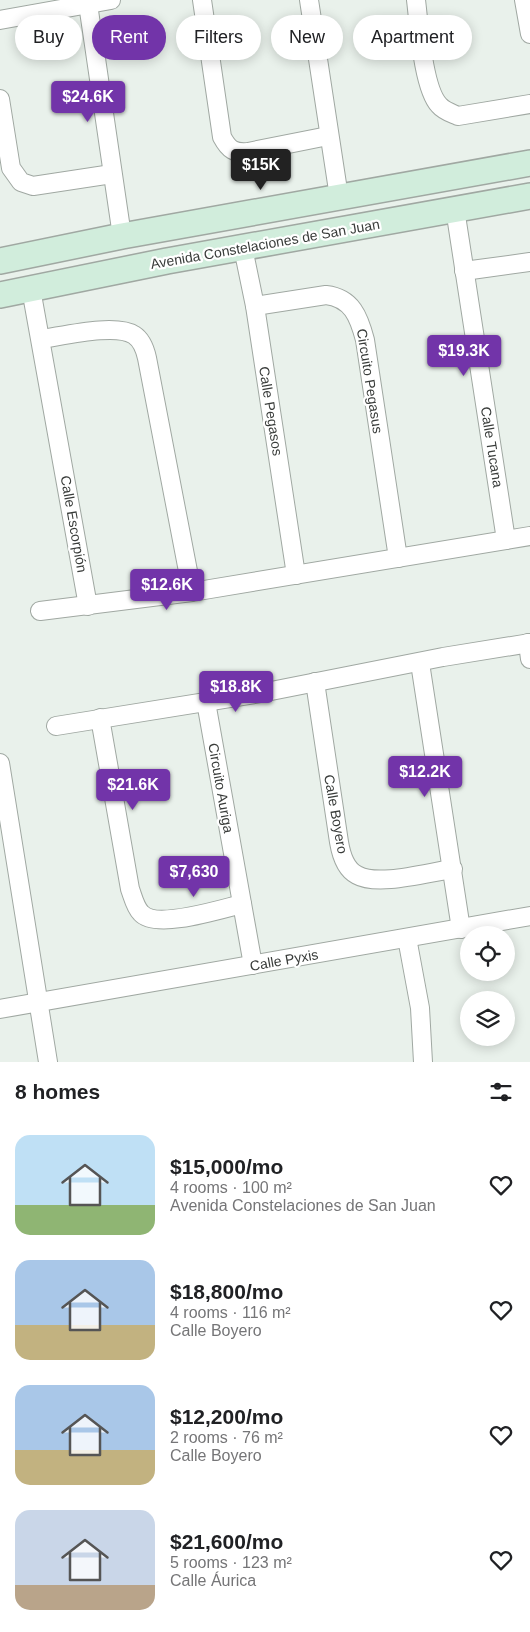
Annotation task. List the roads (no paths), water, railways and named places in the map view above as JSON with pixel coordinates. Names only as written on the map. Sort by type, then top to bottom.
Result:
[{"type":"street","points":[[0,20],[111,0]]},
{"type":"street","points":[[202,0],[222,137],[226,146],[237,152],[248,152],[328,136]]},
{"type":"street","points":[[309,0],[328,136],[339,197]]},
{"type":"street","points":[[416,0],[428,79],[438,104],[448,112],[458,116],[530,104]]},
{"type":"street","points":[[524,0],[530,34]]},
{"type":"street","points":[[88,4],[122,236]]},
{"type":"street","points":[[0,99],[10,168],[21,182],[32,186],[112,174]]},
{"type":"street","points":[[0,261],[122,236],[530,163]]},
{"type":"street","name":"Avenida Constelaciones de San Juan","points":[[0,295],[243,248],[530,196]]},
{"type":"street","name":"Calle Tucana","points":[[455,209],[506,540]]},
{"type":"street","name":"Calle Pegasos","points":[[243,248],[255,306],[296,575]]},
{"type":"street","points":[[464,271],[530,262]]},
{"type":"street","name":"Calle Escorpión","points":[[31,289],[88,606]]},
{"type":"street","name":"Circuito Pegasus","points":[[255,306],[326,295],[336,296],[354,309],[361,324],[365,340],[398,558]]},
{"type":"street","points":[[41,339],[118,330],[135,336],[142,342],[147,358],[192,592]]},
{"type":"street","points":[[40,611],[192,592],[530,536]]},
{"type":"street","points":[[56,726],[206,702],[420,663],[443,657],[529,648]]},
{"type":"street","points":[[420,663],[461,926]]},
{"type":"street","name":"Calle Boyero","points":[[315,682],[338,842],[342,856],[349,867],[355,874],[367,880],[453,868]]},
{"type":"street","name":"Circuito Auriga","points":[[206,702],[253,965]]},
{"type":"street","points":[[100,718],[130,889],[141,913],[155,921],[163,921],[242,904]]},
{"type":"street","points":[[0,763],[6,840],[39,1003],[48,1062]]},
{"type":"street","name":"Calle Pyxis","points":[[477,926],[530,916]]},
{"type":"street","name":"Calle Pyxis","points":[[0,1009],[460,929]]},
{"type":"street","points":[[407,938],[420,1008],[423,1062]]}]
